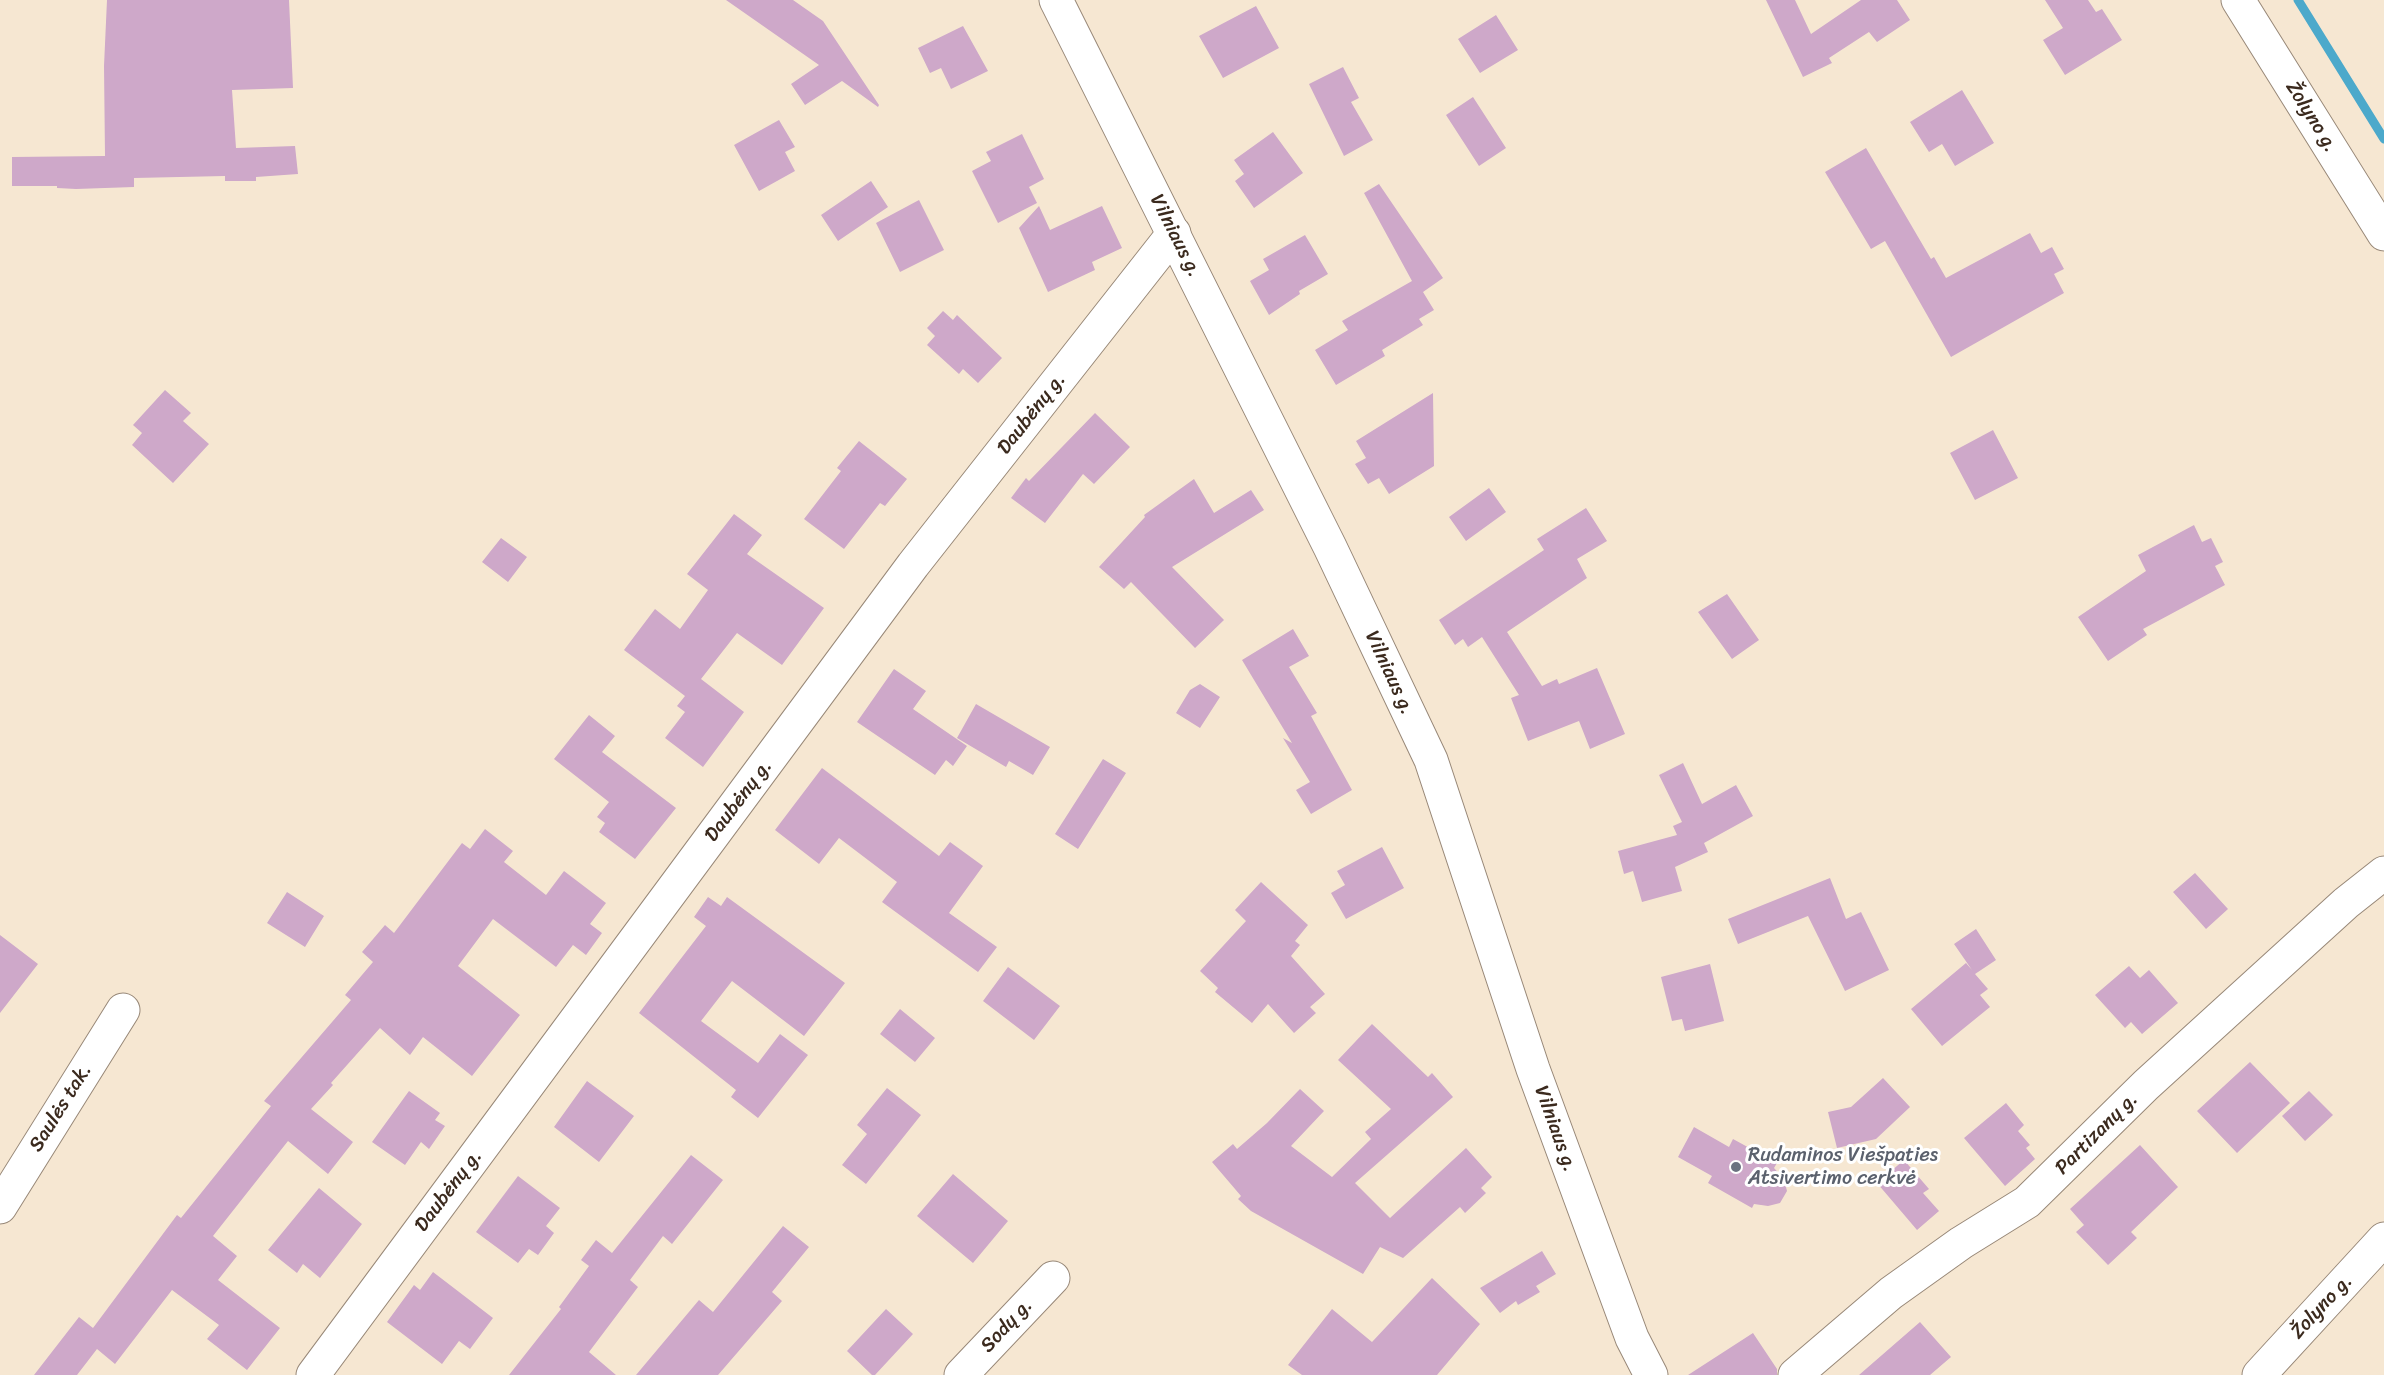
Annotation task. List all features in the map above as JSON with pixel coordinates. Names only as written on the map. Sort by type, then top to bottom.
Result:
[{"type":"street","name":"Vilniaus g.","points":[[1056,0],[1330,548],[1431,760],[1533,1069],[1632,1338],[1651,1375]]},
{"type":"street","name":"Žolyno g.","points":[[2238,0],[2384,234]]},
{"type":"street","name":"Daubėnų g.","points":[[313,1375],[913,565],[1174,234]]},
{"type":"street","name":"Partizanų g.","points":[[1795,1375],[1891,1293],[1961,1243],[2027,1202],[2146,1085],[2346,903],[2384,873]]},
{"type":"street","name":"Saulės tak.","points":[[0,1206],[123,1010]]},
{"type":"street","name":"Žolyno g.","points":[[2259,1375],[2384,1239]]},
{"type":"street","name":"Sodų g.","points":[[961,1375],[1053,1278]]},
{"type":"building","points":[[107,0],[289,0],[293,88],[232,90],[236,148],[295,146],[298,174],[256,177],[256,181],[225,181],[225,176],[134,178],[134,187],[76,189],[57,188],[57,186],[12,186],[12,157],[105,156],[104,66]]},
{"type":"building","points":[[726,0],[793,0],[823,21],[879,105],[878,107],[842,81],[805,105],[791,84],[819,65]]},
{"type":"building","points":[[1766,0],[1795,0],[1811,34],[1861,0],[1897,0],[1910,20],[1877,42],[1869,32],[1829,58],[1832,63],[1803,77]]},
{"type":"building","points":[[2045,0],[2088,0],[2096,12],[2102,9],[2122,40],[2065,75],[2043,40],[2063,28]]},
{"type":"building","points":[[1256,6],[1279,48],[1223,78],[1199,36]]},
{"type":"building","points":[[1496,15],[1518,50],[1480,73],[1458,39]]},
{"type":"building","points":[[963,26],[988,71],[951,89],[941,68],[930,73],[918,48]]},
{"type":"building","points":[[1343,67],[1359,98],[1351,102],[1373,140],[1344,156],[1309,84]]},
{"type":"building","points":[[1962,90],[1994,143],[1955,166],[1942,144],[1929,152],[1910,122]]},
{"type":"building","points":[[1473,97],[1506,148],[1479,166],[1446,115]]},
{"type":"building","points":[[779,120],[795,147],[785,152],[795,171],[759,191],[734,145]]},
{"type":"building","points":[[1273,132],[1303,173],[1254,208],[1235,181],[1244,174],[1234,160]]},
{"type":"building","points":[[1022,134],[1044,179],[1029,187],[1037,203],[998,223],[972,171],[991,161],[986,152]]},
{"type":"building","points":[[1866,148],[1931,259],[1934,257],[1946,278],[2030,233],[2041,253],[2052,247],[2064,269],[2054,274],[2064,293],[1951,357],[1885,241],[1871,249],[1825,172]]},
{"type":"building","points":[[871,181],[888,207],[838,241],[821,215]]},
{"type":"building","points":[[1379,184],[1443,278],[1423,292],[1434,310],[1419,319],[1423,325],[1382,350],[1385,356],[1336,385],[1315,350],[1348,330],[1342,321],[1412,281],[1364,193]]},
{"type":"building","points":[[919,200],[944,250],[900,272],[876,223]]},
{"type":"building","points":[[1039,206],[1050,230],[1102,206],[1122,248],[1092,262],[1095,270],[1048,292],[1019,228]]},
{"type":"building","points":[[1305,235],[1328,274],[1299,291],[1300,294],[1269,315],[1250,281],[1269,270],[1263,259]]},
{"type":"building","points":[[943,311],[953,320],[957,315],[1002,358],[978,383],[963,369],[959,374],[927,345],[935,336],[927,328]]},
{"type":"building","points":[[165,390],[191,413],[183,421],[209,444],[173,483],[132,445],[142,433],[133,425]]},
{"type":"building","points":[[1433,393],[1434,466],[1389,494],[1379,478],[1368,484],[1355,464],[1366,458],[1356,441]]},
{"type":"building","points":[[1095,413],[1130,447],[1094,484],[1083,474],[1045,523],[1011,498],[1026,478],[1029,481]]},
{"type":"building","points":[[1993,430],[2018,478],[1975,500],[1950,453]]},
{"type":"building","points":[[859,441],[907,479],[885,506],[880,503],[844,549],[804,519],[841,471],[837,468]]},
{"type":"building","points":[[1194,479],[1214,513],[1251,490],[1264,510],[1172,567],[1224,620],[1195,648],[1131,582],[1124,589],[1099,567],[1145,517],[1144,515]]},
{"type":"building","points":[[1489,488],[1506,512],[1466,541],[1449,517]]},
{"type":"building","points":[[1586,508],[1607,541],[1577,559],[1587,578],[1507,632],[1542,686],[1557,679],[1559,684],[1597,668],[1625,734],[1590,749],[1579,721],[1528,741],[1511,698],[1519,695],[1482,637],[1468,647],[1463,639],[1455,645],[1439,620],[1544,550],[1537,539]]},
{"type":"building","points":[[734,514],[762,535],[747,554],[824,608],[782,665],[737,633],[701,679],[744,712],[703,767],[665,738],[685,712],[677,706],[685,696],[624,650],[655,609],[680,629],[708,590],[687,574]]},
{"type":"building","points":[[2194,525],[2202,542],[2211,538],[2223,562],[2215,566],[2225,585],[2143,629],[2147,635],[2108,661],[2078,617],[2146,571],[2138,555]]},
{"type":"building","points":[[501,538],[527,557],[508,582],[482,562]]},
{"type":"building","points":[[1727,594],[1759,640],[1732,659],[1698,612]]},
{"type":"building","points":[[1293,629],[1309,656],[1289,667],[1317,713],[1311,716],[1352,790],[1311,814],[1296,790],[1310,782],[1283,738],[1292,743],[1242,660]]},
{"type":"building","points":[[894,669],[926,691],[913,709],[967,746],[953,766],[946,760],[935,775],[857,722]]},
{"type":"building","points":[[1200,684],[1220,697],[1200,728],[1176,713],[1190,690]]},
{"type":"building","points":[[976,704],[1050,747],[1033,775],[1009,761],[1006,767],[957,738]]},
{"type":"building","points":[[589,715],[615,736],[602,752],[676,808],[635,859],[599,832],[605,823],[597,817],[609,802],[554,759]]},
{"type":"building","points":[[1103,759],[1126,773],[1078,849],[1055,834]]},
{"type":"building","points":[[1683,763],[1702,804],[1736,785],[1753,816],[1704,843],[1708,852],[1675,867],[1682,891],[1642,902],[1633,871],[1624,874],[1618,851],[1677,835],[1673,826],[1682,822],[1659,775]]},
{"type":"building","points":[[822,768],[939,856],[950,842],[983,866],[949,913],[997,947],[978,972],[882,902],[897,882],[839,838],[819,864],[775,830]]},
{"type":"building","points":[[485,829],[513,851],[504,862],[546,895],[564,871],[606,903],[590,924],[602,933],[586,955],[573,945],[556,967],[493,919],[458,966],[520,1015],[472,1076],[423,1037],[410,1055],[380,1028],[331,1083],[333,1085],[311,1109],[353,1142],[328,1174],[288,1141],[213,1236],[237,1256],[218,1280],[280,1328],[247,1370],[207,1339],[219,1325],[172,1290],[115,1364],[97,1349],[77,1375],[34,1375],[79,1317],[93,1328],[177,1215],[181,1218],[271,1106],[264,1101],[351,1000],[345,995],[373,962],[362,952],[385,925],[394,933],[462,843],[470,849]]},
{"type":"building","points":[[1382,847],[1404,888],[1346,919],[1331,893],[1345,885],[1337,871]]},
{"type":"building","points":[[2195,873],[2228,909],[2206,929],[2173,892]]},
{"type":"building","points":[[1830,878],[1846,919],[1861,912],[1889,970],[1845,991],[1808,916],[1738,944],[1728,919]]},
{"type":"building","points":[[1261,882],[1308,925],[1295,941],[1300,945],[1291,956],[1325,994],[1310,1007],[1316,1013],[1294,1033],[1268,1004],[1252,1023],[1215,992],[1218,988],[1200,971],[1246,921],[1235,910]]},
{"type":"building","points":[[287,892],[324,916],[305,947],[267,923]]},
{"type":"building","points":[[708,897],[721,906],[727,897],[845,983],[804,1036],[732,981],[701,1021],[758,1063],[780,1034],[808,1055],[758,1118],[731,1097],[736,1090],[639,1013],[706,926],[694,917]]},
{"type":"building","points":[[1976,929],[1996,960],[1975,974],[1988,989],[1980,995],[1990,1007],[1942,1046],[1911,1009],[1966,963],[1972,970],[1954,944]]},
{"type":"building","points":[[0,935],[38,964],[0,1013]]},
{"type":"building","points":[[1710,964],[1724,1021],[1685,1031],[1682,1019],[1672,1021],[1661,977]]},
{"type":"building","points":[[2129,966],[2140,978],[2149,970],[2178,1003],[2142,1034],[2131,1022],[2125,1028],[2095,995]]},
{"type":"building","points":[[1008,967],[1060,1006],[1034,1040],[983,1001]]},
{"type":"building","points":[[900,1009],[935,1038],[915,1062],[880,1034]]},
{"type":"building","points":[[1372,1024],[1428,1077],[1432,1073],[1453,1097],[1355,1183],[1390,1218],[1466,1148],[1492,1177],[1481,1188],[1486,1193],[1465,1213],[1460,1207],[1403,1258],[1380,1247],[1363,1274],[1251,1211],[1238,1199],[1241,1196],[1212,1162],[1233,1144],[1237,1149],[1267,1123],[1300,1089],[1324,1111],[1291,1146],[1332,1177],[1371,1139],[1365,1132],[1391,1109],[1338,1060]]},
{"type":"building","points":[[2250,1062],[2290,1103],[2237,1153],[2197,1111]]},
{"type":"building","points":[[1883,1078],[1910,1107],[1876,1139],[1837,1148],[1828,1112],[1851,1107]]},
{"type":"building","points":[[587,1081],[634,1116],[599,1162],[554,1127]]},
{"type":"building","points":[[887,1088],[921,1115],[866,1184],[842,1165],[867,1134],[857,1125]]},
{"type":"building","points":[[409,1091],[440,1113],[435,1120],[445,1126],[429,1149],[421,1142],[405,1165],[372,1142]]},
{"type":"building","points":[[2309,1091],[2333,1115],[2305,1141],[2282,1116]]},
{"type":"building","points":[[2006,1103],[2024,1125],[2018,1131],[2030,1145],[2026,1148],[2035,1159],[2005,1186],[1964,1138]]},
{"type":"building","name":"Rudaminos Viešpaties Atsivertimo cerkvė","points":[[1694,1127],[1729,1147],[1733,1139],[1777,1163],[1774,1168],[1784,1179],[1787,1191],[1780,1203],[1768,1206],[1754,1204],[1752,1208],[1708,1183],[1712,1176],[1678,1157]]},
{"type":"building","points":[[2140,1145],[2178,1187],[2131,1232],[2137,1238],[2108,1265],[2076,1232],[2084,1225],[2070,1209]]},
{"type":"building","points":[[691,1155],[723,1180],[672,1244],[663,1236],[630,1280],[638,1287],[589,1352],[616,1375],[509,1375],[561,1309],[559,1307],[589,1266],[581,1260],[596,1240],[612,1253]]},
{"type":"building","points":[[1904,1160],[1929,1189],[1923,1193],[1939,1211],[1917,1230],[1877,1183]]},
{"type":"building","points":[[953,1174],[1008,1221],[973,1263],[917,1216]]},
{"type":"building","points":[[518,1176],[560,1208],[546,1226],[554,1233],[538,1255],[529,1249],[518,1263],[476,1232]]},
{"type":"building","points":[[319,1188],[362,1224],[320,1278],[303,1264],[297,1273],[268,1250]]},
{"type":"building","points":[[783,1226],[809,1247],[772,1292],[782,1301],[718,1375],[636,1375],[699,1300],[713,1312]]},
{"type":"building","points":[[1542,1251],[1556,1274],[1536,1286],[1540,1292],[1518,1305],[1516,1301],[1500,1313],[1480,1288]]},
{"type":"building","points":[[433,1272],[493,1318],[470,1349],[459,1341],[442,1364],[387,1322],[414,1285],[420,1290]]},
{"type":"building","points":[[1432,1278],[1480,1324],[1437,1375],[1302,1375],[1288,1365],[1332,1309],[1372,1342]]},
{"type":"building","points":[[886,1309],[913,1334],[875,1375],[872,1375],[847,1351]]},
{"type":"building","points":[[1920,1322],[1951,1357],[1930,1375],[1859,1375]]},
{"type":"building","points":[[1753,1333],[1777,1369],[1777,1375],[1688,1375]]},
{"type":"waterway","points":[[2298,0],[2384,139]]},
{"type":"place","name":"Rudaminos Viešpaties Atsivertimo cerkvė","points":[[1736,1167]]}]
